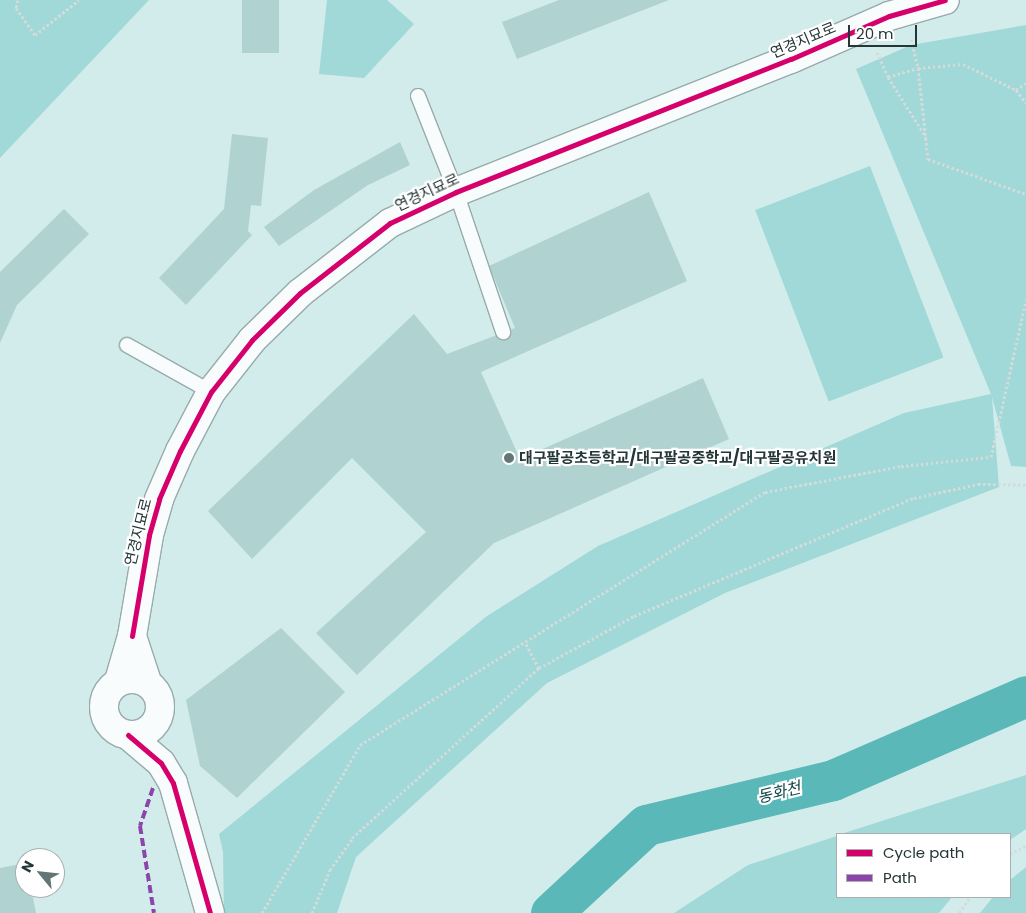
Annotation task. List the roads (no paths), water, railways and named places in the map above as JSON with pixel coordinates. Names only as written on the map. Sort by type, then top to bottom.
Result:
[{"type":"street","name":"연경지묘로","points":[[119,681],[132,636],[141,570],[159,499],[211,392],[252,340],[300,292],[390,223],[456,192],[791,60],[890,16],[946,0]]},
{"type":"street","points":[[128,735],[146,731],[154,725],[158,717],[159,702],[154,689],[147,682],[132,636]]},
{"type":"street","points":[[147,682],[128,678],[119,681],[106,695],[103,712],[112,728],[128,735],[161,763],[173,783],[210,913]]},
{"type":"street","points":[[154,725],[161,763]]},
{"type":"lane","points":[[418,96],[456,192],[503,332]]},
{"type":"lane","points":[[127,345],[211,392]]},
{"type":"waterway","name":"동화천","points":[[551,913],[646,825],[833,780],[1026,696]]},
{"type":"place","name":"대구팔공초등학교/대구팔공중학교/대구팔공유치원","points":[[509,458]]}]
